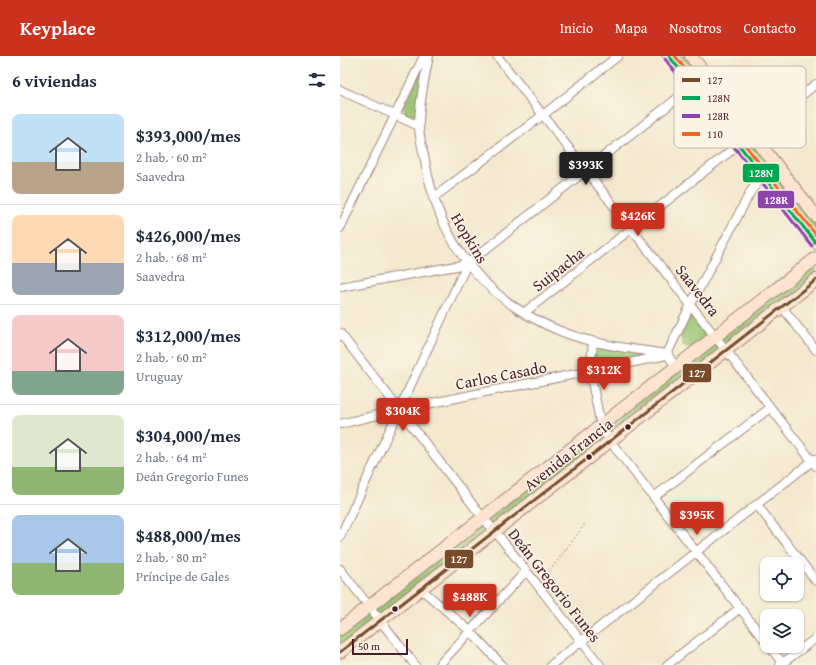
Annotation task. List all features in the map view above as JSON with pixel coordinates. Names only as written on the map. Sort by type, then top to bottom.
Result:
[{"type":"main road","points":[[669,56],[677,66]]},
{"type":"main road","points":[[691,56],[699,66]]},
{"type":"main road","points":[[741,148],[816,243]]},
{"type":"main road","points":[[763,148],[816,216]]},
{"type":"main road","name":"Avenida Francia","points":[[340,630],[816,258]]},
{"type":"main road","name":"Avenida Francia","points":[[340,652],[816,280]]},
{"type":"street","points":[[340,228],[342,215],[424,56]]},
{"type":"street","name":"Hopkins","points":[[429,56],[419,126],[433,198],[446,228],[467,264],[505,300],[559,330],[593,342],[667,354]]},
{"type":"street","name":"Saavedra","points":[[497,56],[716,336],[770,408],[815,462]]},
{"type":"street","points":[[433,198],[618,56]]},
{"type":"street","name":"Suipacha","points":[[806,92],[816,84]]},
{"type":"street","points":[[340,90],[419,126]]},
{"type":"street","points":[[340,537],[398,409],[467,264],[674,101]]},
{"type":"street","name":"Suipacha","points":[[525,312],[735,148]]},
{"type":"street","points":[[676,367],[667,354],[691,304],[751,191],[763,176]]},
{"type":"street","points":[[340,287],[467,264]]},
{"type":"street","points":[[782,307],[816,350]]},
{"type":"street","name":"Deán Gregorio Funes","points":[[340,333],[483,518],[495,531],[600,665]]},
{"type":"street","points":[[593,342],[590,372],[601,426],[610,441],[760,634]]},
{"type":"street","name":"Carlos Casado","points":[[340,424],[398,409],[590,372],[667,354]]},
{"type":"street","points":[[654,497],[770,408]]},
{"type":"street","points":[[551,665],[757,505],[815,462]]},
{"type":"street","points":[[757,505],[816,581]]},
{"type":"street","points":[[340,569],[415,665]]},
{"type":"street","points":[[439,665],[526,571]]},
{"type":"street","points":[[421,589],[470,632],[502,665]]},
{"type":"street","points":[[667,665],[740,608]]},
{"type":"street","points":[[774,653],[782,664],[816,638]]},
{"type":"path","points":[[538,586],[585,524]]},
{"type":"green space","points":[[669,56],[691,56],[699,66],[677,66]]},
{"type":"green space","points":[[420,71],[422,72],[417,114],[411,117],[406,115],[404,107]]},
{"type":"green space","points":[[741,148],[763,148],[816,216],[816,243]]},
{"type":"green space","points":[[816,258],[816,280],[340,652],[340,629]]},
{"type":"green space","points":[[692,317],[708,335],[693,348],[684,346],[682,342],[684,326]]},
{"type":"green space","points":[[600,348],[643,353],[643,356],[601,364],[595,356]]},
{"type":"transit line","name":"128N","points":[[669,56],[677,66]]},
{"type":"transit line","name":"110","points":[[675,56],[683,66]]},
{"type":"transit line","name":"128R","points":[[665,59],[674,70]]},
{"type":"transit line","name":"128R","points":[[735,148],[812,246]]},
{"type":"transit line","name":"128N","points":[[741,148],[816,243]]},
{"type":"transit line","name":"110","points":[[747,148],[816,235]]},
{"type":"transit line","name":"127","points":[[340,652],[816,280]]}]
